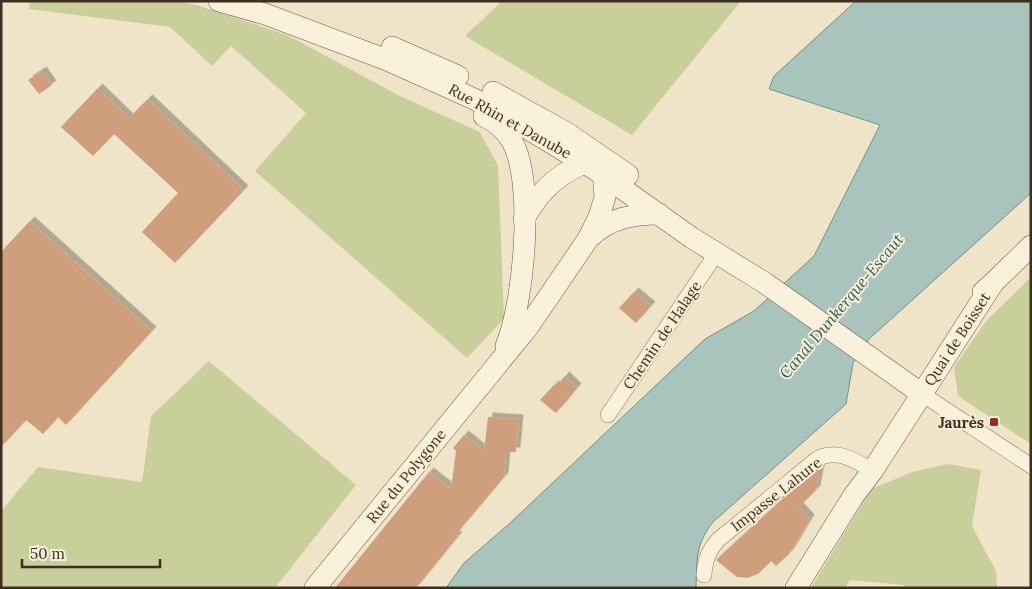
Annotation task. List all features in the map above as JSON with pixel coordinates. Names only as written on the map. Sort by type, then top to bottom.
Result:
[{"type":"main road","name":"Rue Rhin et Danube","points":[[219,1],[265,14],[304,28],[408,70],[492,108],[597,165],[698,228],[758,279]]},
{"type":"main road","name":"Rue Rhin et Danube","points":[[270,1],[426,61],[544,120],[659,214],[716,254],[758,279]]},
{"type":"main road","name":"Rue du Polygone","points":[[408,70],[443,95],[493,120],[506,132],[516,150],[522,173],[523,255],[518,302],[511,335],[496,364]]},
{"type":"main road","name":"Rue du Polygone","points":[[315,588],[524,332],[588,239],[602,211],[604,202],[597,165],[564,174],[548,185],[535,200],[524,219]]},
{"type":"main road","name":"Rue du Polygone","points":[[588,239],[607,225],[625,217],[659,214]]},
{"type":"main road","name":"Quai de Boisset","points":[[796,588],[869,468],[872,448],[916,390],[962,313],[975,298],[993,284],[1031,246]]},
{"type":"main road","points":[[758,279],[916,390]]},
{"type":"street","name":"Chemin de Halage","points":[[608,415],[716,254]]},
{"type":"street","points":[[916,390],[1031,466]]},
{"type":"street","name":"Impasse Lahure","points":[[704,575],[708,552],[718,540],[818,459],[838,454],[869,468]]},
{"type":"green space","points":[[30,1],[178,1],[200,6],[287,35],[400,96],[480,132],[498,166],[504,319],[467,358],[255,171],[306,113],[231,46],[212,66],[170,27],[29,9]]},
{"type":"green space","points":[[502,1],[741,1],[632,135],[465,36]]},
{"type":"green space","points":[[1031,277],[1031,444],[958,396],[954,367],[987,320]]},
{"type":"green space","points":[[209,361],[356,485],[275,588],[1,588],[1,511],[38,467],[142,482],[151,416]]},
{"type":"green space","points":[[948,464],[981,470],[972,526],[996,571],[997,588],[904,588],[904,585],[850,580],[845,588],[811,588],[871,489],[912,472]]},
{"type":"water","name":"Canal Dunkerque-Escaut","points":[[856,1],[1031,1],[1031,193],[869,339],[853,363],[846,404],[713,522],[703,538],[698,553],[696,588],[446,588],[464,563],[509,524],[705,339],[754,311],[814,256],[880,125],[769,89],[774,76]]},
{"type":"building","points":[[42,71],[52,85],[39,94],[28,80]]},
{"type":"building","points":[[98,88],[129,118],[148,99],[244,190],[175,263],[142,232],[178,193],[114,134],[93,156],[61,127]]},
{"type":"building","points":[[30,221],[152,331],[66,425],[58,417],[43,434],[26,420],[1,447],[1,252]]},
{"type":"building","points":[[634,292],[651,306],[636,323],[619,308]]},
{"type":"building","points":[[565,376],[577,388],[556,413],[540,400]]},
{"type":"building","points":[[488,417],[519,419],[516,452],[506,452],[504,477],[455,535],[458,536],[416,588],[335,588],[429,472],[451,489],[456,451],[453,448],[464,435],[484,451]]},
{"type":"building","points":[[820,468],[816,490],[799,507],[810,519],[789,554],[776,566],[771,561],[758,574],[747,578],[737,577],[716,560],[777,504]]},
{"type":"place","name":"Jaurès","points":[[994,422]]}]
